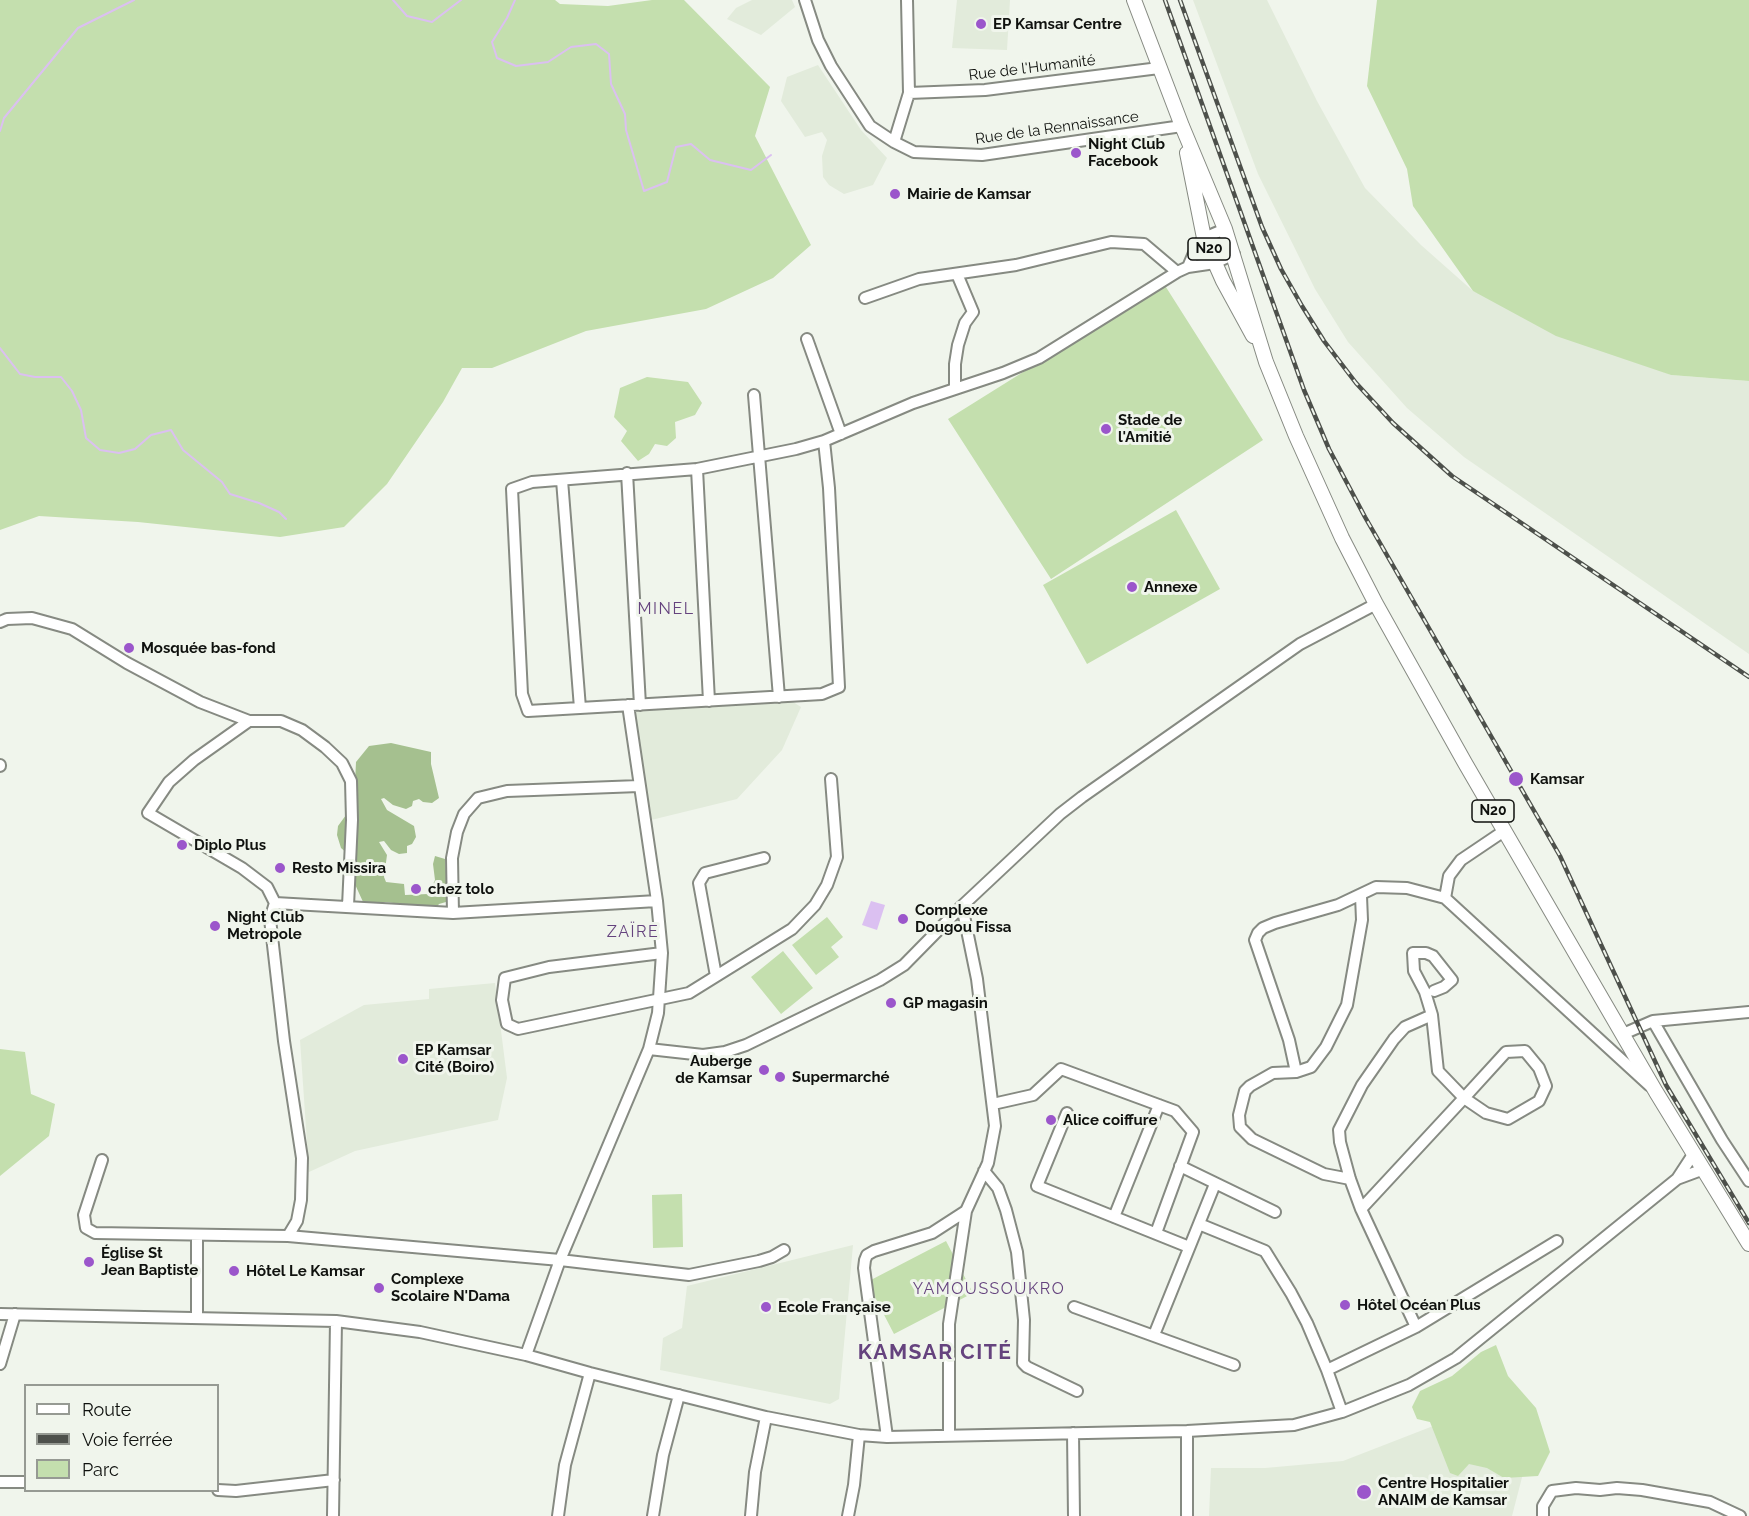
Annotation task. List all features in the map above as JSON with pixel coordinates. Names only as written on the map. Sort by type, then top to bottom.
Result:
[{"type":"main road","points":[[1134,0],[1182,126]]},
{"type":"main road","name":"N20","points":[[1182,126],[1234,254],[1266,362]]},
{"type":"main road","name":"N20","points":[[1182,126],[1204,238],[1266,362],[1319,488],[1376,604],[1504,831],[1656,1092],[1749,1244]]},
{"type":"street","name":"Rue de la Rennaissance","points":[[805,0],[818,40],[831,66],[870,126],[914,152],[982,155],[1182,126]]},
{"type":"street","points":[[894,142],[909,93],[907,0]]},
{"type":"street","name":"Rue de l'Humanité","points":[[909,93],[986,90],[1159,68]]},
{"type":"street","points":[[1188,267],[1197,246],[1204,238],[1225,229]]},
{"type":"street","points":[[865,298],[919,279],[1016,265],[1111,242],[1144,243],[1177,272]]},
{"type":"street","points":[[824,441],[830,508],[839,687],[822,694],[528,711],[522,694],[512,489],[532,482],[697,469],[824,441],[913,403],[1003,373],[1039,358],[1177,272],[1188,267],[1215,263],[1234,254]]},
{"type":"street","points":[[955,389],[958,345],[964,323],[973,312],[957,274]]},
{"type":"street","points":[[807,339],[841,434]]},
{"type":"street","points":[[754,395],[778,697]]},
{"type":"street","points":[[697,469],[709,701]]},
{"type":"street","points":[[526,1355],[560,1260],[649,1049],[660,1000],[662,953],[657,901],[639,786],[634,705],[627,473]]},
{"type":"street","points":[[562,480],[580,708]]},
{"type":"street","points":[[649,1049],[703,1055],[725,1052],[746,1045],[880,980],[904,965],[962,906],[1082,796],[1300,644],[1376,604]]},
{"type":"street","points":[[0,622],[8,619],[32,618],[72,629],[127,663],[200,702],[249,721],[280,721],[302,730],[342,763],[351,781],[352,820],[348,906]]},
{"type":"street","points":[[249,721],[194,760],[170,782],[148,813],[242,868],[267,887],[275,903],[270,919],[284,1041],[302,1158],[301,1200],[297,1221],[288,1236]]},
{"type":"street","points":[[662,953],[549,967],[505,978],[502,1000],[507,1024],[518,1029],[689,993],[792,929],[815,905],[827,885],[837,857],[831,779]]},
{"type":"street","points":[[453,913],[452,858],[457,832],[464,814],[478,798],[507,791],[639,786]]},
{"type":"street","points":[[1445,898],[1449,876],[1461,860],[1504,831]]},
{"type":"street","points":[[716,976],[699,884],[705,873],[764,858]]},
{"type":"street","points":[[1296,1072],[1256,938],[1263,928],[1338,905],[1376,887],[1407,888],[1445,898],[1656,1092]]},
{"type":"street","points":[[1350,1179],[1324,1174],[1252,1139],[1240,1127],[1239,1115],[1245,1091],[1250,1086],[1273,1073],[1296,1072],[1311,1067],[1320,1057],[1347,1005],[1362,920],[1361,896]]},
{"type":"street","points":[[275,903],[453,913],[657,901]]},
{"type":"street","points":[[949,1435],[949,1324],[966,1211],[988,1163],[995,1126],[977,979],[962,906]]},
{"type":"street","points":[[1361,1209],[1464,1098],[1506,1052],[1525,1051],[1539,1068],[1546,1086],[1539,1101],[1508,1119],[1486,1113],[1464,1098],[1438,1071],[1431,1015],[1425,992],[1414,970],[1413,953],[1426,953],[1433,956],[1452,980],[1444,987],[1434,991]]},
{"type":"street","points":[[1623,1034],[1653,1021],[1749,1012]]},
{"type":"street","points":[[1416,1327],[1361,1209],[1350,1179],[1339,1130],[1362,1085],[1394,1039],[1405,1027],[1431,1015]]},
{"type":"street","points":[[1653,1021],[1722,1140],[1749,1181]]},
{"type":"street","points":[[993,1104],[1033,1095],[1061,1070],[1175,1111],[1193,1132],[1156,1233]]},
{"type":"street","points":[[1114,1217],[1160,1105]]},
{"type":"street","points":[[1067,1113],[1037,1186],[1189,1247]]},
{"type":"street","points":[[0,1314],[336,1321],[420,1332],[526,1355],[766,1417],[860,1435],[887,1437],[1187,1431],[1294,1425],[1342,1412],[1409,1385],[1456,1358],[1677,1179],[1694,1153]]},
{"type":"street","points":[[102,1160],[84,1215],[86,1228],[95,1233],[288,1236],[560,1260],[689,1275],[759,1261],[784,1250]]},
{"type":"street","points":[[1180,1166],[1275,1212]]},
{"type":"street","points":[[1677,1179],[1704,1169]]},
{"type":"street","points":[[984,1171],[998,1188],[1017,1252],[1024,1320],[1023,1364],[1077,1391]]},
{"type":"street","points":[[1154,1335],[1215,1184]]},
{"type":"street","points":[[887,1437],[864,1260],[874,1251],[932,1233],[966,1211]]},
{"type":"street","points":[[1199,1224],[1265,1251],[1291,1293],[1327,1370],[1342,1412]]},
{"type":"street","points":[[197,1235],[197,1318]]},
{"type":"street","points":[[1327,1370],[1416,1327],[1557,1241]]},
{"type":"street","points":[[1074,1306],[1234,1365]]},
{"type":"street","points":[[0,1364],[15,1314]]},
{"type":"street","points":[[333,1516],[336,1321]]},
{"type":"street","points":[[558,1516],[565,1464],[590,1373]]},
{"type":"street","points":[[653,1516],[663,1455],[679,1395]]},
{"type":"street","points":[[751,1516],[755,1472],[766,1417]]},
{"type":"street","points":[[1187,1431],[1187,1516]]},
{"type":"street","points":[[1073,1433],[1074,1516]]},
{"type":"street","points":[[848,1516],[860,1435]]},
{"type":"street","points":[[219,1490],[236,1491],[333,1480]]},
{"type":"street","points":[[0,1482],[24,1482]]},
{"type":"street","points":[[1543,1516],[1543,1506],[1552,1491],[1576,1488],[1599,1490],[1617,1488],[1697,1499],[1710,1502],[1740,1516]]},
{"type":"shaded area","points":[[752,0],[792,0],[795,7],[761,35],[727,19],[736,8]]},
{"type":"shaded area","name":"EP Kamsar Centre","points":[[957,0],[1010,0],[1007,50],[952,48]]},
{"type":"shaded area","points":[[1193,0],[1267,0],[1317,101],[1365,188],[1421,245],[1473,291],[1671,375],[1749,381],[1749,654],[1464,457],[1407,408],[1348,342],[1315,289],[1258,174]]},
{"type":"shaded area","points":[[818,65],[861,130],[887,158],[873,185],[844,194],[829,185],[823,177],[822,156],[827,140],[822,132],[805,137],[781,101],[787,77]]},
{"type":"shaded area","points":[[779,693],[801,707],[782,750],[737,799],[647,821],[635,708]]},
{"type":"shaded area","points":[[871,901],[885,905],[877,930],[862,925]]},
{"type":"shaded area","name":"EP Kamsar Cité (Boiro)","points":[[495,983],[507,1078],[498,1120],[355,1151],[309,1172],[300,1040],[364,1005],[429,999],[429,989]]},
{"type":"shaded area","name":"Ecole Française","points":[[853,1245],[839,1399],[830,1404],[660,1370],[663,1338],[682,1328],[687,1286]]},
{"type":"shaded area","name":"Centre Hospitalier ANAIM de Kamsar","points":[[1446,1421],[1526,1462],[1512,1516],[1209,1516],[1211,1468],[1265,1468],[1343,1461]]},
{"type":"green space","points":[[0,0],[555,0],[560,4],[608,6],[652,0],[684,0],[770,87],[755,136],[811,245],[773,278],[706,309],[586,331],[492,368],[462,368],[443,402],[387,484],[344,527],[280,537],[138,522],[39,516],[0,530]]},
{"type":"green space","points":[[1377,0],[1749,0],[1749,381],[1671,375],[1556,336],[1473,291],[1413,206],[1407,169],[1367,86]]},
{"type":"green space","name":"Stade de l'Amitié","points":[[1164,284],[1263,440],[1051,579],[948,419]]},
{"type":"green space","points":[[647,377],[688,382],[702,403],[695,415],[675,422],[676,438],[667,446],[655,444],[649,454],[638,461],[621,441],[627,431],[614,417],[620,388]]},
{"type":"green space","name":"Annexe","points":[[1176,510],[1220,589],[1087,664],[1043,585]]},
{"type":"green space","points":[[391,743],[431,752],[431,764],[439,798],[432,803],[419,799],[413,801],[412,806],[406,809],[393,805],[384,798],[381,799],[387,810],[414,826],[416,837],[412,844],[407,846],[407,853],[399,854],[391,850],[384,841],[379,842],[387,855],[384,877],[386,882],[404,884],[405,895],[428,894],[435,880],[433,864],[435,856],[445,859],[448,896],[446,902],[439,904],[436,908],[385,902],[373,906],[364,904],[353,880],[348,854],[341,848],[337,835],[338,826],[354,804],[356,762],[369,746]]},
{"type":"green space","points":[[827,917],[843,937],[831,947],[839,957],[816,975],[792,945]]},
{"type":"green space","points":[[783,951],[813,988],[781,1014],[751,977]]},
{"type":"green space","points":[[0,1049],[25,1052],[31,1094],[55,1104],[49,1136],[0,1176]]},
{"type":"green space","points":[[682,1194],[683,1247],[653,1248],[652,1195]]},
{"type":"green space","points":[[946,1241],[973,1293],[894,1334],[867,1282]]},
{"type":"green space","points":[[1496,1345],[1508,1376],[1536,1408],[1550,1452],[1538,1476],[1504,1478],[1487,1468],[1469,1464],[1458,1476],[1450,1473],[1430,1422],[1417,1419],[1412,1407],[1420,1391],[1452,1376],[1481,1352]]},
{"type":"waterway","points":[[0,131],[4,118],[78,28],[134,0]]},
{"type":"waterway","points":[[393,0],[407,16],[432,22],[461,0]]},
{"type":"waterway","points":[[515,0],[492,42],[497,58],[516,66],[548,62],[571,47],[596,44],[609,54],[611,84],[625,114],[626,130],[644,191],[667,182],[676,147],[691,144],[710,160],[751,170],[771,155]]},
{"type":"waterway","points":[[0,348],[20,374],[35,377],[61,377],[72,391],[81,410],[86,438],[100,450],[119,453],[135,449],[151,435],[171,430],[183,450],[222,482],[230,494],[259,503],[279,512],[286,519]]},
{"type":"railway","points":[[1165,0],[1304,390],[1329,449],[1365,517],[1560,856],[1666,1085],[1749,1223]]},
{"type":"railway","points":[[1180,0],[1262,227],[1281,269],[1324,341],[1356,383],[1393,423],[1452,476],[1749,677]]},
{"type":"place","name":"EP Kamsar Centre","points":[[981,24]]},
{"type":"place","name":"Night Club Facebook","points":[[1076,153]]},
{"type":"place","name":"Mairie de Kamsar","points":[[895,194]]},
{"type":"place","name":"Stade de l'Amitié","points":[[1106,429]]},
{"type":"place","name":"Annexe","points":[[1132,587]]},
{"type":"place","name":"Mosquée bas-fond","points":[[129,648]]},
{"type":"place","name":"Kamsar","points":[[1516,779]]},
{"type":"place","name":"Diplo Plus","points":[[182,845]]},
{"type":"place","name":"Resto Missira","points":[[280,868]]},
{"type":"place","name":"chez tolo","points":[[416,889]]},
{"type":"place","name":"Complexe Dougou Fissa","points":[[903,919]]},
{"type":"place","name":"Night Club Metropole","points":[[215,926]]},
{"type":"place","name":"GP magasin","points":[[891,1003]]},
{"type":"place","name":"EP Kamsar Cité (Boiro)","points":[[403,1059]]},
{"type":"place","name":"Auberge de Kamsar","points":[[764,1070]]},
{"type":"place","name":"Supermarché","points":[[780,1077]]},
{"type":"place","name":"Alice coiffure","points":[[1051,1120]]},
{"type":"place","name":"Église St Jean Baptiste","points":[[89,1262]]},
{"type":"place","name":"Hôtel Le Kamsar","points":[[234,1271]]},
{"type":"place","name":"Complexe Scolaire N'Dama","points":[[379,1288]]},
{"type":"place","name":"Hôtel Océan Plus","points":[[1345,1305]]},
{"type":"place","name":"Ecole Française","points":[[766,1307]]},
{"type":"place","name":"Centre Hospitalier ANAIM de Kamsar","points":[[1364,1492]]},
{"type":"district","name":"MINEL","points":[[666,609]]},
{"type":"district","name":"ZAÏRE","points":[[633,932]]},
{"type":"district","name":"YAMOUSSOUKRO","points":[[989,1289]]},
{"type":"district","name":"KAMSAR CITÉ","points":[[935,1353]]}]
